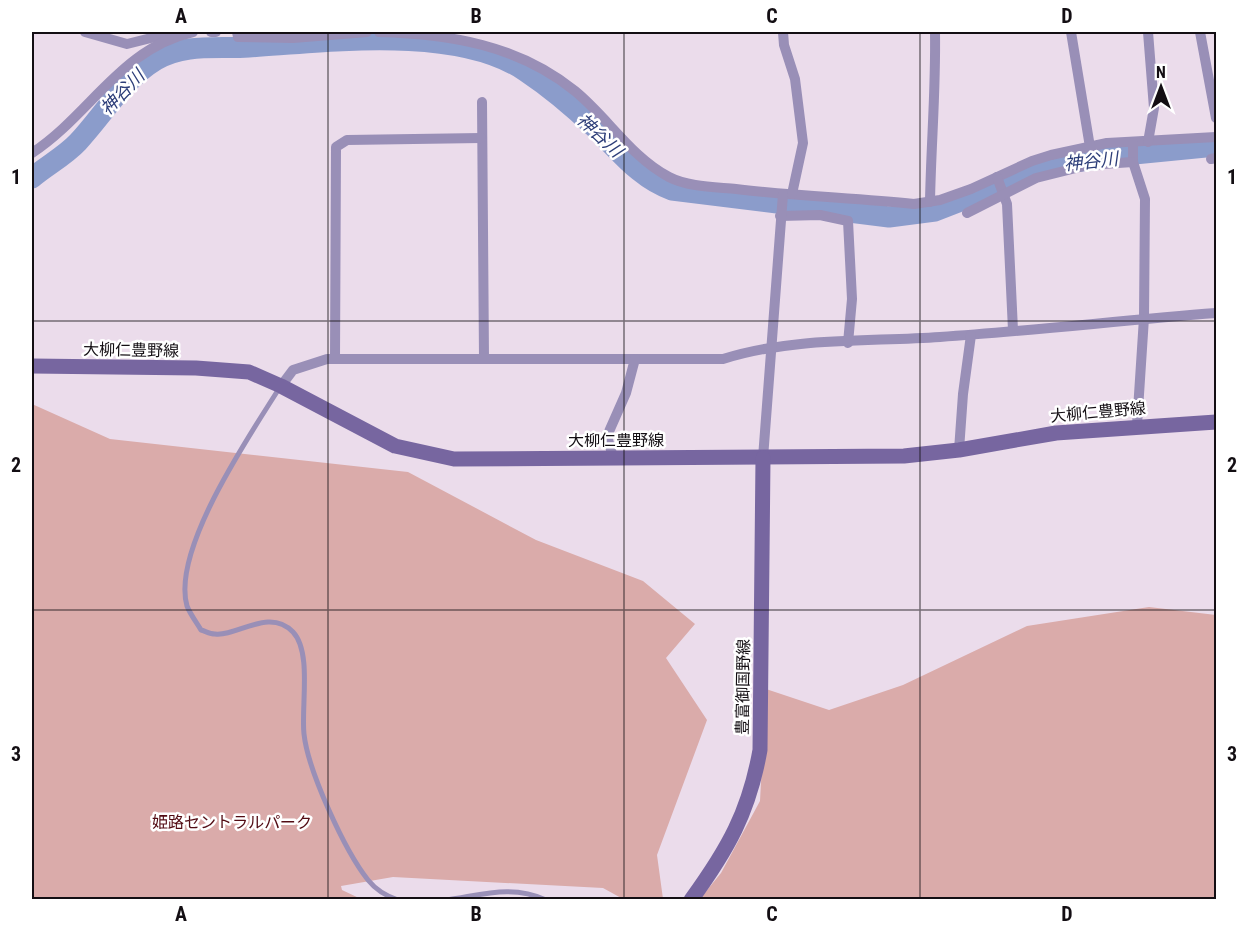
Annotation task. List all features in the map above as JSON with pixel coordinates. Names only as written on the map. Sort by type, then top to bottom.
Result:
[{"type":"main road","name":"大柳仁豊野線","points":[[32,366],[196,368],[249,372],[281,386],[386,441],[428,455],[454,459],[904,456],[959,450],[1056,433],[1137,425],[1216,422]]},
{"type":"main road","name":"豊富御国野線","points":[[691,900],[727,848],[742,816],[756,772],[760,750],[764,458]]},
{"type":"street","points":[[85,32],[127,44],[167,34],[170,38]]},
{"type":"street","points":[[32,153],[68,125],[126,64],[170,38],[193,32]]},
{"type":"street","points":[[237,32],[238,37],[293,38],[367,32]]},
{"type":"street","points":[[379,32],[429,33],[489,45],[533,63],[575,91],[645,161],[671,178],[706,186],[786,195],[914,204],[930,202],[971,189],[1036,178],[1071,168],[1133,161]]},
{"type":"street","points":[[764,458],[771,348],[778,288],[780,214],[803,144],[795,79],[784,45],[783,32]]},
{"type":"street","points":[[930,202],[931,144],[937,90],[935,32]]},
{"type":"street","points":[[1071,32],[1090,147]]},
{"type":"street","points":[[1148,32],[1154,108],[1148,142]]},
{"type":"street","points":[[1200,32],[1216,118]]},
{"type":"street","points":[[126,64],[127,44]]},
{"type":"street","points":[[482,102],[484,358]]},
{"type":"street","points":[[967,213],[1032,161],[1090,147],[1216,137]]},
{"type":"street","points":[[335,359],[336,147],[347,140],[481,138]]},
{"type":"street","points":[[1133,144],[1133,161],[1145,199],[1144,318],[1137,425]]},
{"type":"street","points":[[1001,185],[1013,330]]},
{"type":"street","points":[[780,214],[820,215],[848,221],[852,299],[848,343]]},
{"type":"street","points":[[281,386],[293,370],[335,359],[723,359],[755,349],[971,335],[1216,313]]},
{"type":"street","points":[[959,450],[963,394],[971,335]]},
{"type":"street","points":[[613,457],[607,436],[626,393],[635,359]]},
{"type":"lane","points":[[281,386],[196,536],[185,576],[188,607],[201,630],[216,635],[246,625],[275,622],[292,631],[303,649],[304,736],[319,783],[345,841],[369,881],[386,896],[398,900]]},
{"type":"lane","points":[[447,900],[499,890],[531,893],[546,900]]},
{"type":"green space","name":"姫路セントラルパーク","points":[[32,404],[110,439],[408,472],[536,540],[643,581],[695,624],[666,658],[707,720],[657,855],[663,899],[623,899],[603,888],[393,877],[341,886],[342,890],[361,899],[32,899]]},
{"type":"green space","points":[[1149,607],[1216,615],[1216,899],[699,900],[721,873],[760,801],[766,689],[829,710],[903,685],[1027,626]]},
{"type":"waterway","name":"神谷川","points":[[32,178],[78,142],[134,77],[144,68],[167,55],[201,48],[353,40],[428,42],[464,47],[497,57],[525,71],[543,84],[587,120],[640,172],[672,190],[889,217],[935,211],[1053,165],[1216,146]]}]
